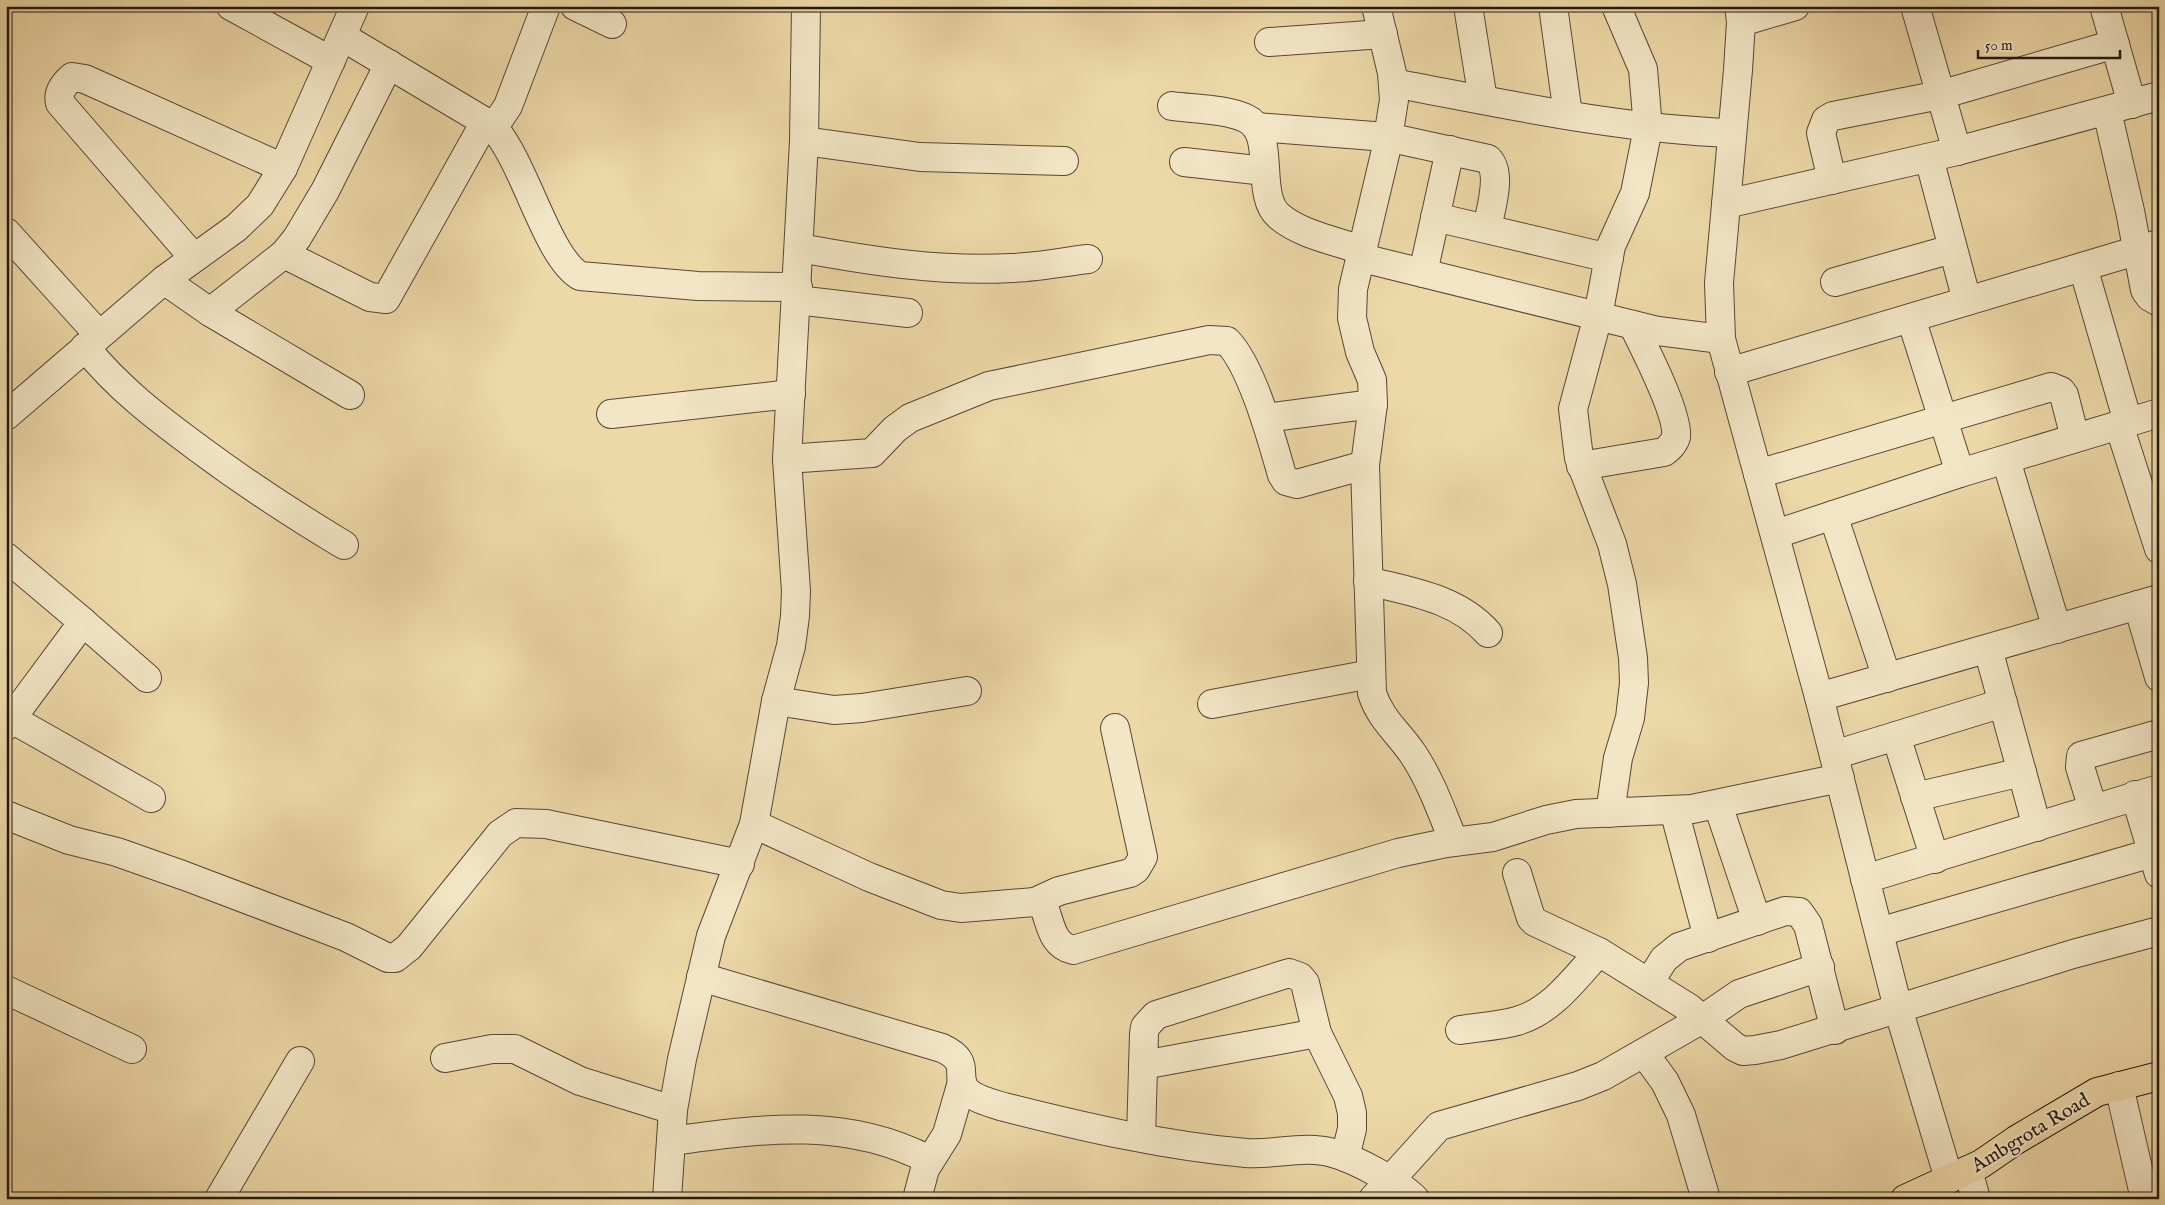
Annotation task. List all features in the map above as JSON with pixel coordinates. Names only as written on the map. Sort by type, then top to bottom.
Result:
[{"type":"main road","name":"Ambgrota Road","points":[[1905,1199],[1958,1175],[2090,1096],[2119,1086],[2159,1076]]},
{"type":"street","points":[[231,6],[331,61]]},
{"type":"street","points":[[7,414],[164,280],[252,213],[267,196],[283,168],[343,37],[355,6]]},
{"type":"street","points":[[284,254],[370,297],[386,299],[488,124],[505,113],[546,6]]},
{"type":"street","points":[[575,6],[612,24]]},
{"type":"street","points":[[667,1199],[673,1110],[682,1059],[711,936],[754,824],[776,701],[791,646],[795,616],[796,591],[787,458],[800,248],[806,6]]},
{"type":"street","points":[[1376,6],[1393,83],[1394,100],[1363,254],[1353,289],[1352,318],[1360,352],[1372,380],[1373,404],[1365,465],[1372,693],[1377,708],[1412,754],[1437,801],[1454,842]]},
{"type":"street","points":[[1468,6],[1483,100]]},
{"type":"street","points":[[1554,6],[1568,115]]},
{"type":"street","points":[[1610,813],[1618,758],[1630,718],[1634,682],[1633,658],[1622,584],[1612,544],[1581,466],[1573,409],[1598,316],[1615,234],[1635,193],[1648,128],[1643,69],[1616,6]]},
{"type":"street","points":[[1795,6],[1740,14],[1719,283],[1721,339],[1776,534],[1898,1008],[1958,1175],[1976,1199]]},
{"type":"street","points":[[1915,6],[1957,151]]},
{"type":"street","points":[[2104,6],[2115,44],[2120,107],[2148,247],[2144,290],[2150,297],[2159,302]]},
{"type":"street","points":[[1269,42],[1383,34]]},
{"type":"street","points":[[343,37],[488,124],[504,138],[558,250],[572,272],[580,276],[798,294],[908,314]]},
{"type":"street","points":[[1832,180],[1821,133],[1826,120],[1832,116],[1940,95],[2115,44]]},
{"type":"street","points":[[203,308],[284,254],[297,238],[325,191],[389,64]]},
{"type":"street","points":[[194,258],[60,103],[60,92],[63,85],[72,77],[85,79],[283,168]]},
{"type":"street","points":[[1393,83],[1648,128],[1732,134]]},
{"type":"street","points":[[1726,204],[1929,158],[2159,96]]},
{"type":"street","points":[[1172,106],[1239,115],[1250,120],[1256,127],[1262,140],[1268,196],[1272,208],[1279,217],[1300,229],[1363,254],[1424,273],[1658,331],[1721,339]]},
{"type":"street","points":[[1256,127],[1388,137],[1483,157],[1492,163],[1495,176],[1486,229]]},
{"type":"street","points":[[804,140],[920,157],[1064,161]]},
{"type":"street","points":[[1424,273],[1450,150]]},
{"type":"street","points":[[1929,158],[1967,301]]},
{"type":"street","points":[[1184,162],[1265,171]]},
{"type":"street","points":[[1435,217],[1609,258]]},
{"type":"street","points":[[6,232],[92,341],[112,379],[148,411],[247,484],[344,544]]},
{"type":"street","points":[[1729,372],[2148,247]]},
{"type":"street","points":[[800,248],[872,262],[921,266],[1012,268],[1088,259]]},
{"type":"street","points":[[1835,282],[1952,249]]},
{"type":"street","points":[[2082,267],[2123,424],[2159,549]]},
{"type":"street","points":[[164,280],[203,308],[350,396]]},
{"type":"street","points":[[1911,318],[1960,474]]},
{"type":"street","points":[[1581,466],[1664,452],[1676,438],[1676,429],[1660,380],[1633,325]]},
{"type":"street","points":[[787,458],[872,453],[895,429],[910,418],[990,386],[1209,340],[1227,341],[1232,346],[1259,401],[1282,475],[1290,484],[1365,465]]},
{"type":"street","points":[[1758,474],[2051,388],[2061,391],[2064,395],[2075,438]]},
{"type":"street","points":[[611,414],[791,394]]},
{"type":"street","points":[[1264,418],[1373,404]]},
{"type":"street","points":[[1776,534],[1960,474],[2159,413]]},
{"type":"street","points":[[2006,460],[2057,629]]},
{"type":"street","points":[[1833,515],[1887,678]]},
{"type":"street","points":[[6,557],[147,678]]},
{"type":"street","points":[[1368,581],[1451,604],[1475,619],[1488,633]]},
{"type":"street","points":[[1819,697],[2148,602],[2159,677]]},
{"type":"street","points":[[83,622],[9,722],[151,798]]},
{"type":"street","points":[[1988,649],[2037,827]]},
{"type":"street","points":[[1212,704],[1371,674]]},
{"type":"street","points":[[776,701],[834,710],[862,708],[967,691]]},
{"type":"street","points":[[1035,902],[1044,908],[1052,932],[1060,945],[1073,950],[1344,867],[1398,853],[1454,842],[1493,838],[1546,820],[1576,814],[1674,810],[1718,804],[1837,766],[1896,736],[2003,703]]},
{"type":"street","points":[[754,824],[869,877],[941,905],[961,908],[1035,902],[1059,891],[1130,873],[1136,869],[1143,857],[1115,728]]},
{"type":"street","points":[[2093,809],[2080,767],[2080,756],[2159,734]]},
{"type":"street","points":[[1896,736],[1935,859]]},
{"type":"street","points":[[1916,798],[2022,772]]},
{"type":"street","points":[[1865,879],[1935,859],[2147,792],[2156,863],[1879,932]]},
{"type":"street","points":[[1718,804],[1757,921]]},
{"type":"street","points":[[1674,810],[1708,938]]},
{"type":"street","points":[[6,815],[70,840],[117,852],[185,876],[346,937],[388,958],[395,958],[409,947],[500,834],[516,823],[546,824],[740,864]]},
{"type":"street","points":[[1517,873],[1529,911],[1535,922],[1599,952],[1649,983],[1704,1018],[1725,1039],[1743,1051],[1781,1045],[1835,1030],[1898,1008],[2159,931]]},
{"type":"street","points":[[1649,983],[1669,954],[1679,947],[1785,911],[1799,912],[1808,926],[1835,1030]]},
{"type":"street","points":[[1460,1030],[1517,1021],[1542,1010],[1554,1000],[1599,952]]},
{"type":"street","points":[[1380,1190],[1430,1134],[1444,1124],[1578,1086],[1603,1076],[1704,1018],[1739,994],[1820,967]]},
{"type":"street","points":[[1141,1136],[1145,1027],[1156,1015],[1282,974],[1296,974],[1305,983],[1317,1033],[1348,1096],[1352,1113],[1352,1129],[1345,1157]]},
{"type":"street","points":[[701,977],[942,1048],[956,1056],[962,1066],[962,1082],[947,1134],[929,1160],[922,1177],[917,1199]]},
{"type":"street","points":[[6,990],[132,1049]]},
{"type":"street","points":[[1143,1065],[1317,1033]]},
{"type":"street","points":[[445,1058],[492,1048],[515,1049],[580,1081],[673,1110]]},
{"type":"street","points":[[1644,1053],[1665,1082],[1681,1115],[1706,1199]]},
{"type":"street","points":[[219,1199],[300,1061]]},
{"type":"street","points":[[962,1082],[969,1093],[1002,1106],[1141,1136],[1247,1153],[1279,1153],[1312,1149],[1345,1157],[1380,1190],[1415,1199]]},
{"type":"street","points":[[2119,1086],[2145,1199]]},
{"type":"street","points":[[671,1141],[754,1130],[812,1128],[877,1139],[911,1151],[929,1160]]}]
